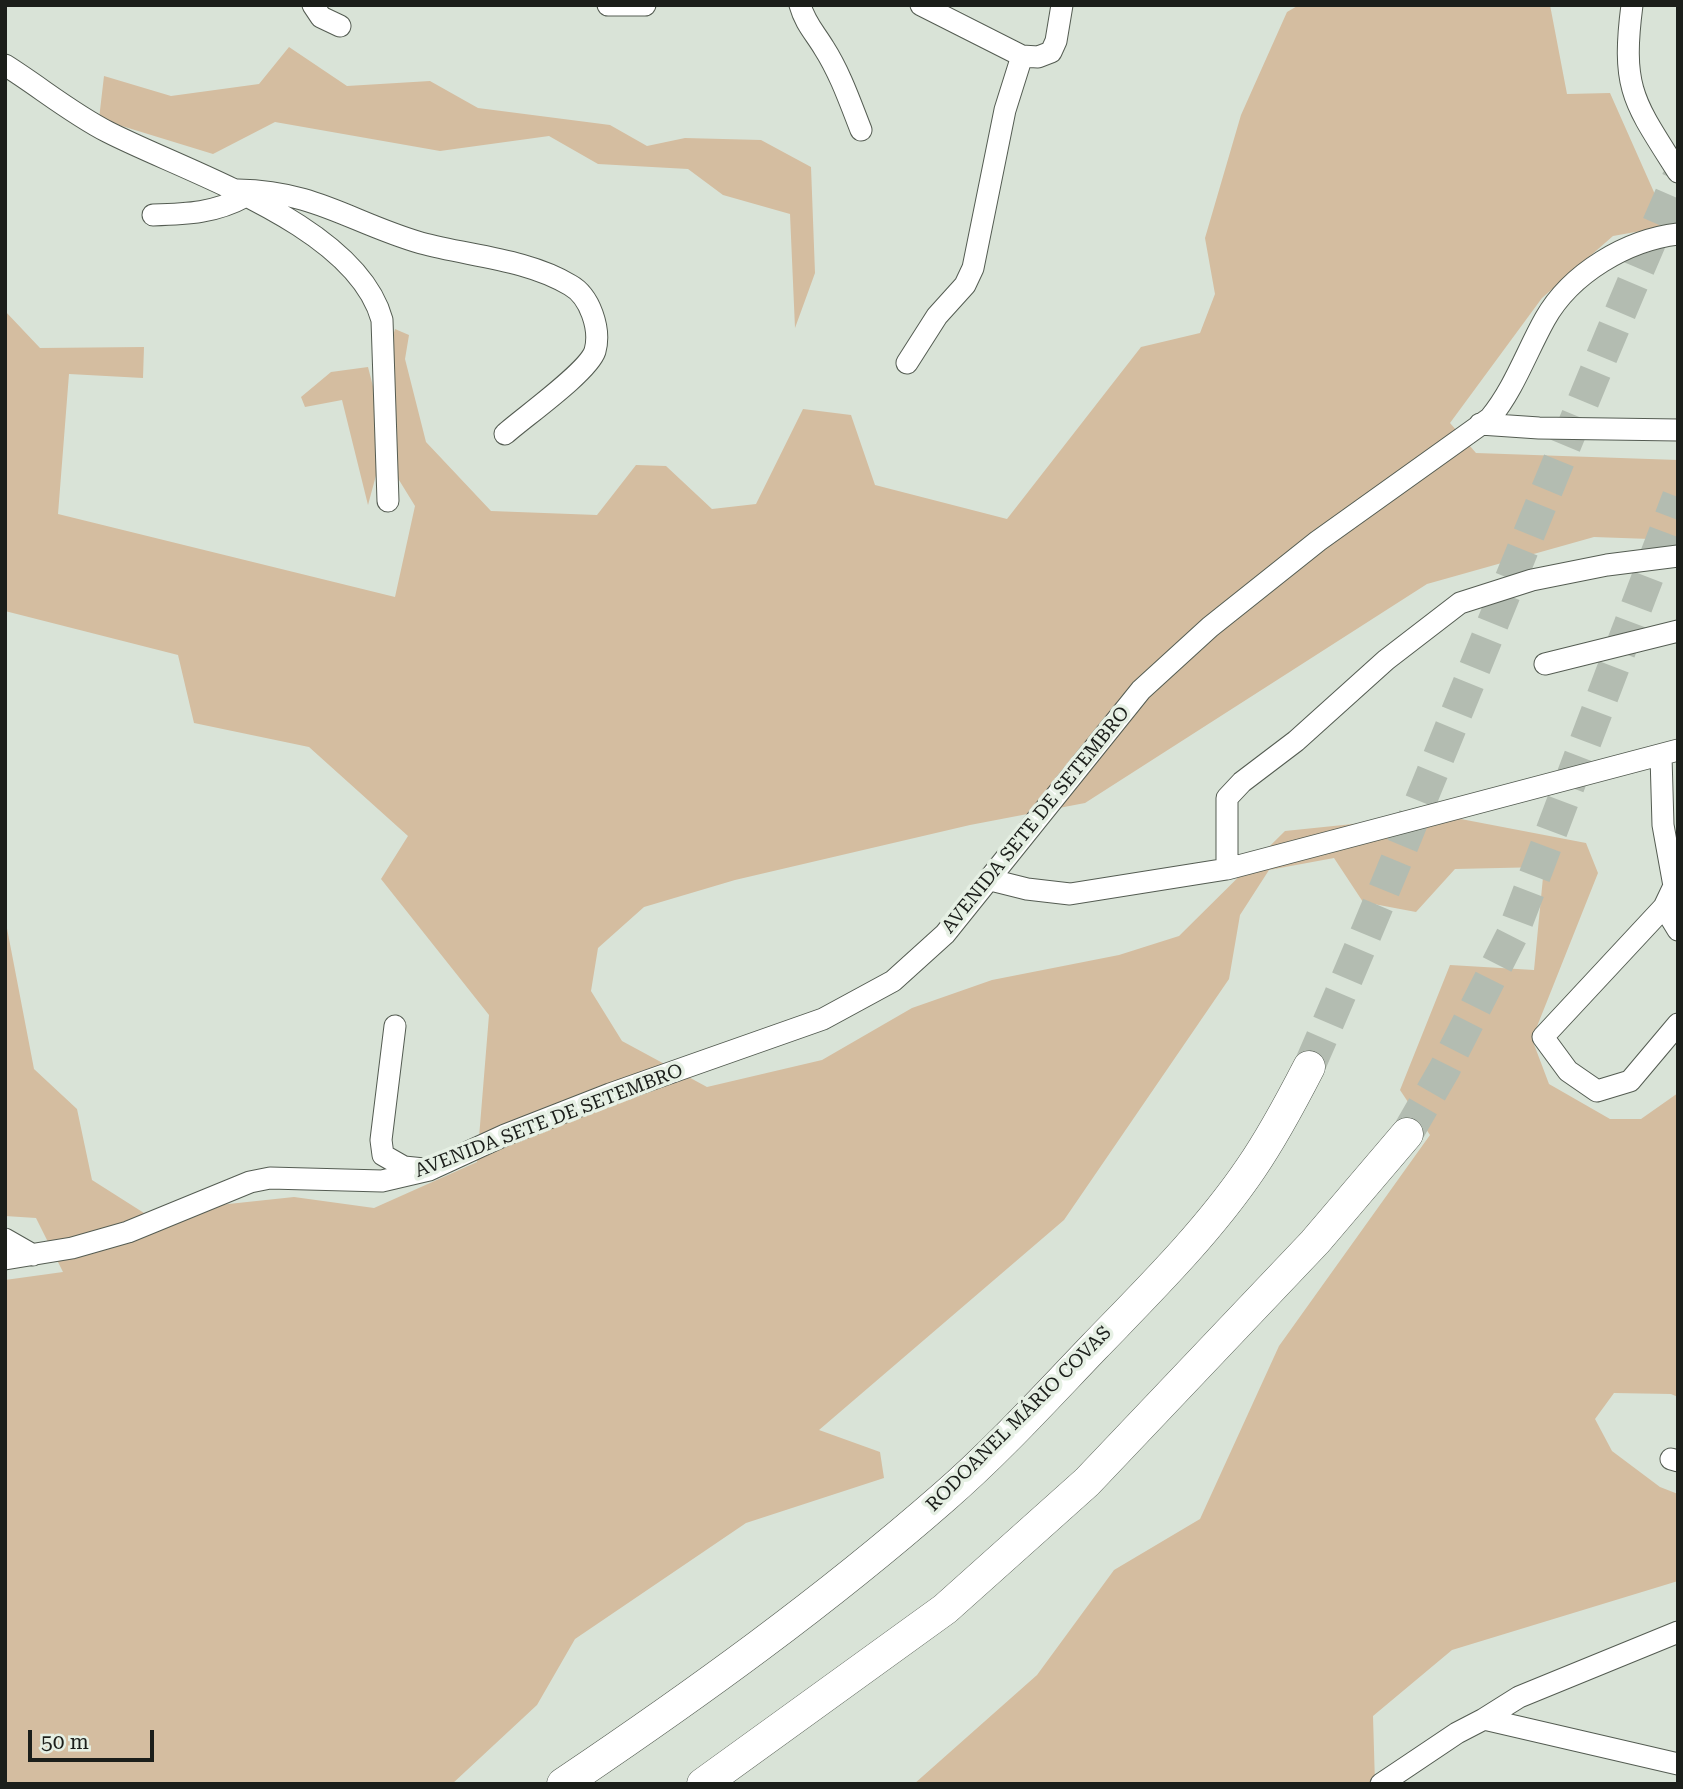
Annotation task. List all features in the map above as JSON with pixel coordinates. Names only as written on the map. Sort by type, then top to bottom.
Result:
[{"type":"highway","name":"RODOANEL MÁRIO COVAS","points":[[563,1784],[789,1624],[945,1496],[1028,1416],[1214,1216],[1271,1137],[1309,1067]]},
{"type":"highway","points":[[703,1784],[945,1609],[1087,1482],[1315,1242],[1407,1134]]},
{"type":"street","points":[[313,5],[321,17],[340,26]]},
{"type":"street","points":[[608,5],[645,5]]},
{"type":"street","points":[[800,5],[808,27],[824,47],[837,73],[861,130]]},
{"type":"street","points":[[921,5],[1022,56],[1038,57],[1051,52],[1056,41],[1062,5]]},
{"type":"street","points":[[1632,5],[1627,53],[1628,79],[1634,99],[1678,172]]},
{"type":"street","points":[[907,363],[937,316],[965,285],[973,268],[1005,110],[1022,56]]},
{"type":"street","points":[[5,65],[49,97],[105,130],[282,215],[337,255],[378,304],[384,350],[388,501]]},
{"type":"street","points":[[153,215],[204,213],[224,208],[239,193],[272,190],[300,196],[421,242],[530,269],[571,285],[590,309],[596,327],[595,349],[590,360],[575,376],[505,434]]},
{"type":"street","name":"AVENIDA SETE DE SETEMBRO","points":[[5,1259],[128,1232],[250,1182],[271,1178],[382,1181],[429,1170],[505,1135],[822,1019],[893,981],[945,934],[991,880],[1071,773],[1141,690],[1210,627],[1318,541],[1490,418],[1506,394],[1546,316],[1581,278],[1632,245],[1658,236],[1678,234]]},
{"type":"street","points":[[1480,424],[1539,428],[1678,430]]},
{"type":"street","points":[[1227,869],[1227,798],[1242,782],[1296,741],[1386,660],[1460,603],[1532,580],[1607,565],[1678,556]]},
{"type":"street","points":[[1545,664],[1678,631]]},
{"type":"street","points":[[991,880],[1027,889],[1070,894],[1227,869],[1670,753],[1663,825],[1674,886],[1664,907],[1543,1037],[1567,1071],[1597,1091],[1630,1081],[1678,1024]]},
{"type":"street","points":[[1664,907],[1678,930]]},
{"type":"street","points":[[395,1026],[381,1140],[383,1155],[404,1167],[429,1170]]},
{"type":"street","points":[[5,1238],[33,1255]]},
{"type":"street","points":[[1381,1784],[1457,1733],[1519,1697],[1678,1632]]},
{"type":"street","points":[[1485,1719],[1678,1764]]},
{"type":"shaded area","points":[[1299,5],[1550,5],[1567,94],[1610,93],[1669,226],[1613,236],[1542,298],[1450,423],[1476,453],[1678,460],[1678,540],[1594,537],[1427,584],[1085,803],[970,825],[735,880],[644,907],[598,948],[591,991],[622,1041],[707,1087],[822,1060],[912,1008],[992,980],[1119,955],[1179,936],[1285,831],[1440,815],[1586,843],[1598,873],[1532,1039],[1549,1084],[1610,1119],[1641,1119],[1678,1093],[1678,1397],[1671,1394],[1614,1393],[1595,1419],[1612,1451],[1660,1487],[1678,1494],[1678,1581],[1452,1650],[1373,1716],[1375,1784],[914,1784],[1037,1675],[1114,1570],[1200,1519],[1279,1346],[1430,1135],[1400,1090],[1450,965],[1534,970],[1544,867],[1455,869],[1416,912],[1363,902],[1334,858],[1269,870],[1240,915],[1229,979],[1064,1220],[819,1430],[880,1452],[884,1478],[746,1523],[575,1639],[537,1705],[452,1784],[5,1784],[5,1280],[63,1272],[36,1218],[5,1216],[5,918],[34,1069],[77,1109],[92,1180],[144,1213],[294,1197],[374,1208],[477,1162],[489,1015],[381,879],[408,836],[309,747],[194,723],[178,655],[5,611],[5,311],[40,348],[144,347],[143,378],[69,374],[58,514],[395,597],[415,506],[391,467],[378,468],[368,505],[342,400],[305,407],[301,397],[331,372],[368,367],[379,410],[387,356],[395,329],[409,335],[405,359],[426,442],[491,511],[597,515],[636,465],[666,466],[712,509],[756,504],[803,409],[851,415],[875,485],[1007,519],[1141,347],[1200,333],[1215,294],[1205,238],[1241,115],[1287,12]]},
{"type":"shaded area","points":[[289,47],[347,86],[430,81],[478,108],[610,125],[647,146],[685,138],[761,140],[811,167],[815,273],[795,328],[790,214],[723,195],[688,169],[598,164],[549,136],[440,151],[275,122],[213,154],[99,119],[104,76],[171,96],[259,84]]},
{"type":"tunnel","points":[[1309,1067],[1678,178]]},
{"type":"tunnel","points":[[1407,1134],[1444,1070],[1513,933],[1678,497]]}]
